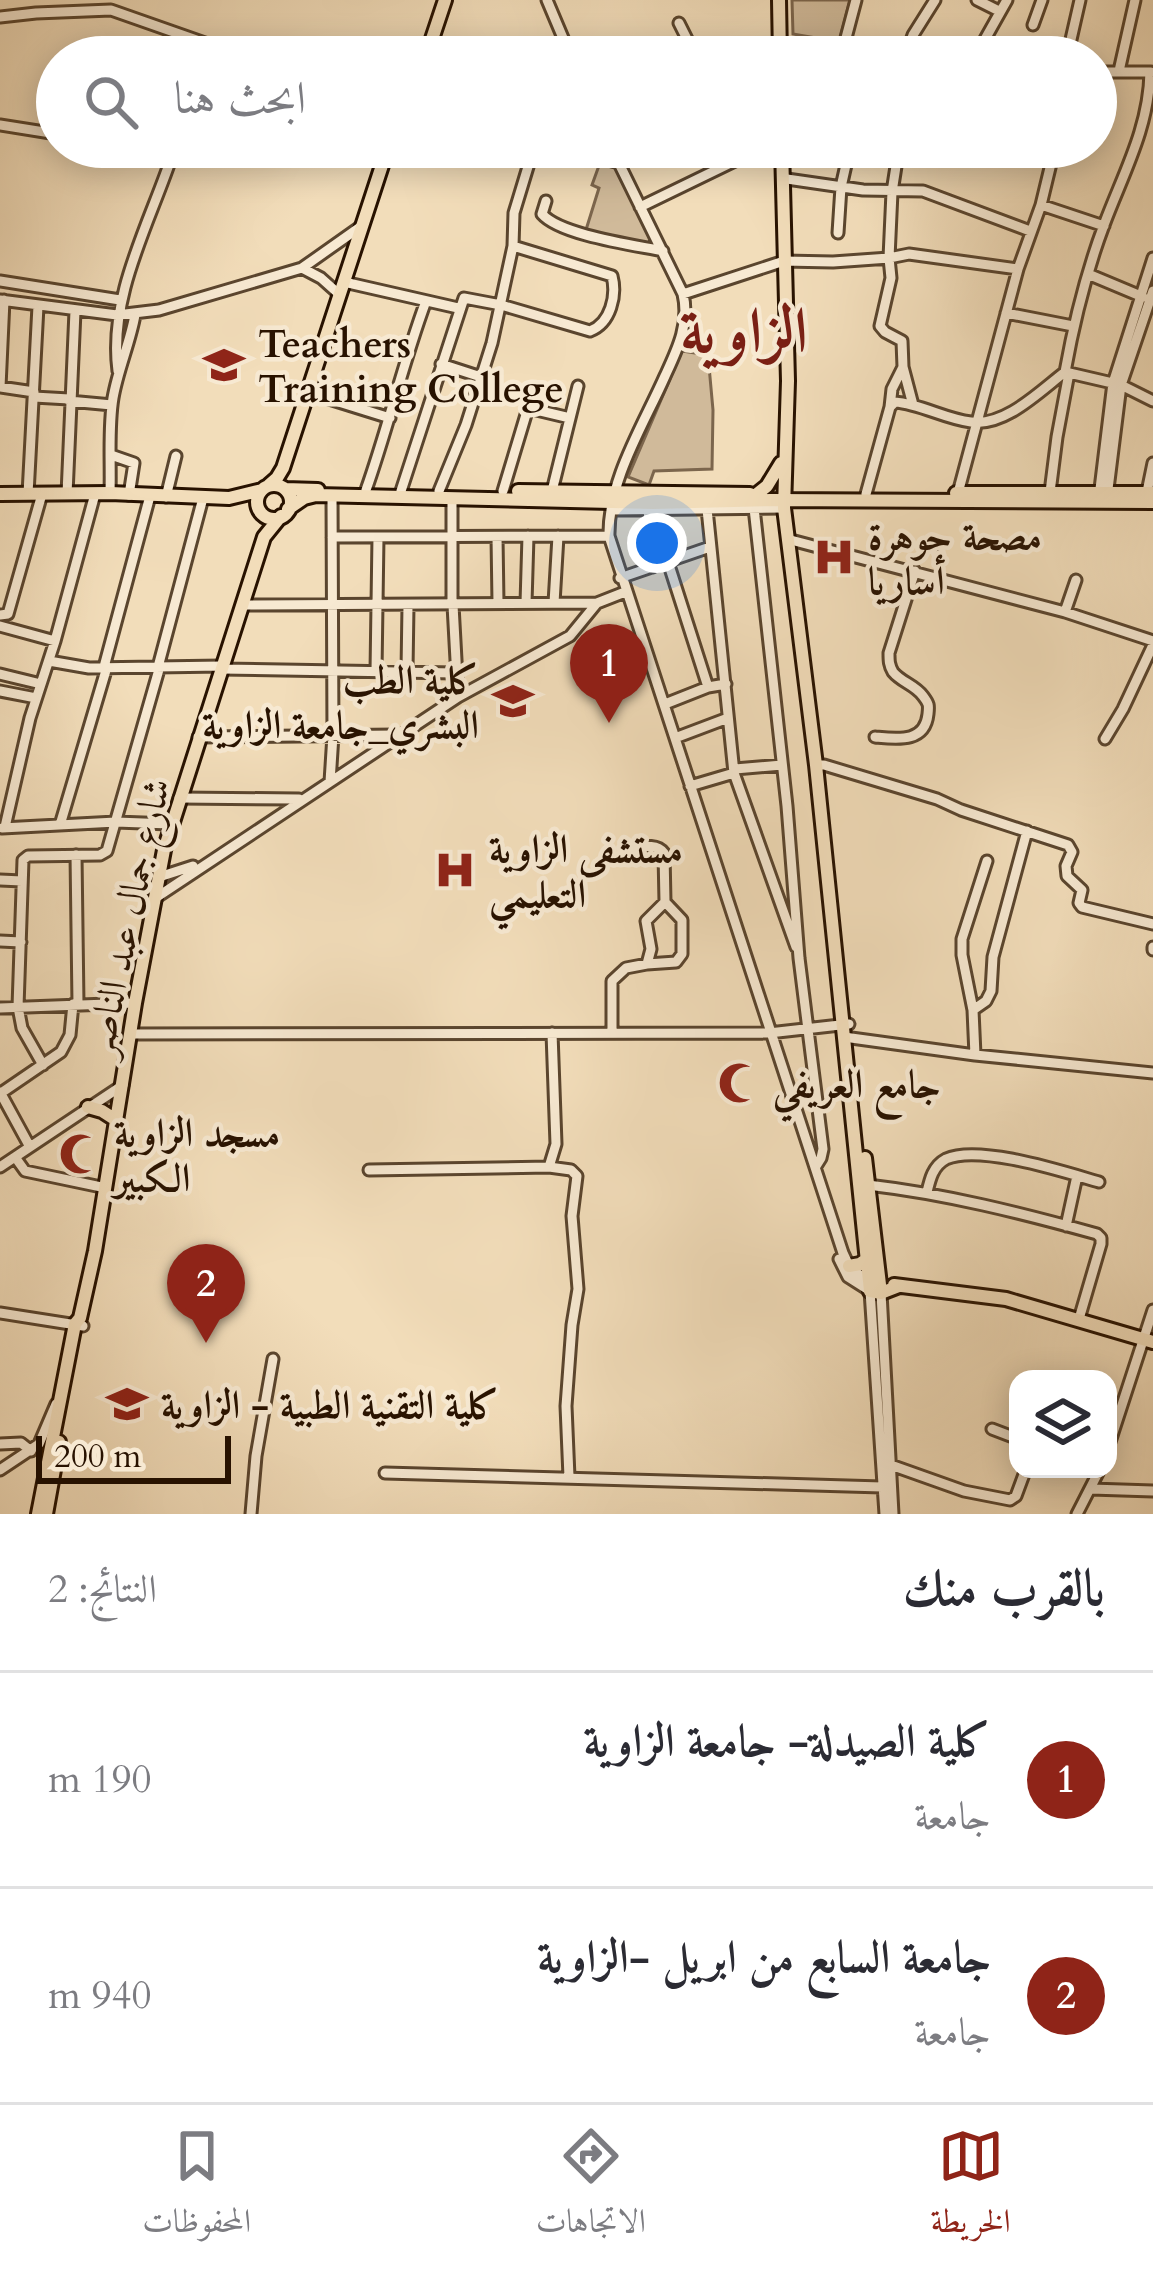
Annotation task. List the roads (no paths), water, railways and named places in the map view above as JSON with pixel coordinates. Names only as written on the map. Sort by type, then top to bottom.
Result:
[{"type":"main road","points":[[429,36],[442,0]]},
{"type":"main road","points":[[783,0],[784,36]]},
{"type":"main road","points":[[275,488],[384,168]]},
{"type":"main road","points":[[786,168],[786,499],[820,765],[867,1259],[875,1288]]},
{"type":"main road","points":[[786,168],[794,382],[786,499]]},
{"type":"main road","points":[[261,513],[257,500],[275,488],[290,466],[344,287]]},
{"type":"main road","points":[[756,501],[785,457]]},
{"type":"main road","points":[[290,466],[295,480],[307,489]]},
{"type":"main road","points":[[275,488],[290,500],[285,513]]},
{"type":"main road","points":[[0,494],[229,498],[275,488],[445,495],[552,491],[612,501],[1151,496]]},
{"type":"main road","points":[[229,498],[271,518],[310,496],[332,495],[612,501],[1050,492],[1103,497]]},
{"type":"main road","name":"شارع جمال عبد الناصر","points":[[42,1514],[170,824],[264,536],[261,513]]},
{"type":"main road","name":"شارع جمال عبد الناصر","points":[[264,536],[285,513]]},
{"type":"main road","points":[[846,1031],[868,1185],[875,1288]]},
{"type":"main road","points":[[88,1107],[116,1120]]},
{"type":"main road","points":[[849,1266],[867,1259]]},
{"type":"main road","points":[[875,1288],[899,1286],[1002,1298],[1149,1341]]},
{"type":"main road","name":"شارع جمال عبد الناصر","points":[[42,1514],[49,1451],[79,1322]]},
{"type":"street","points":[[846,36],[856,0]]},
{"type":"street","points":[[913,36],[935,0]]},
{"type":"street","points":[[977,0],[999,11]]},
{"type":"street","points":[[986,36],[1007,0]]},
{"type":"street","points":[[1033,25],[1042,0]]},
{"type":"street","points":[[1072,36],[1080,0]]},
{"type":"street","points":[[1050,492],[1072,326],[1145,122],[1151,72],[1119,71],[1135,0]]},
{"type":"street","points":[[551,1],[564,36]]},
{"type":"street","points":[[0,17],[113,5],[192,36]]},
{"type":"street","points":[[679,23],[686,36]]},
{"type":"street","points":[[0,125],[36,131]]},
{"type":"street","points":[[110,493],[117,315],[168,168]]},
{"type":"street","points":[[458,697],[452,538],[445,495],[501,305],[514,213],[528,168]]},
{"type":"street","points":[[621,168],[683,294],[686,315],[683,334],[612,501],[609,536],[832,1218],[849,1266],[875,1288],[889,1514]]},
{"type":"street","points":[[640,207],[720,168]]},
{"type":"street","points":[[838,233],[845,168]]},
{"type":"street","points":[[895,168],[891,278],[880,326],[902,341],[902,368],[913,405]]},
{"type":"street","points":[[958,493],[1048,168]]},
{"type":"street","points":[[787,179],[892,192],[923,191],[1030,231]]},
{"type":"street","points":[[546,201],[542,214],[547,221],[663,251]]},
{"type":"street","points":[[1040,205],[1104,226]]},
{"type":"street","points":[[112,406],[0,387],[2,300],[135,315],[302,268],[366,224]]},
{"type":"street","points":[[400,491],[458,308],[466,297],[590,331],[607,320],[614,280],[609,274],[513,245]]},
{"type":"street","points":[[683,294],[788,261],[909,254],[1018,268]]},
{"type":"street","points":[[1103,497],[1117,384],[1149,297],[1153,257]]},
{"type":"street","points":[[302,268],[344,287],[458,308]]},
{"type":"street","points":[[1088,274],[1149,297]]},
{"type":"street","points":[[0,281],[120,300]]},
{"type":"street","points":[[366,490],[426,301]]},
{"type":"street","points":[[0,615],[8,614],[35,494],[38,306]]},
{"type":"street","points":[[67,494],[75,311]]},
{"type":"street","points":[[1006,313],[1072,326]]},
{"type":"street","points":[[118,370],[135,315]]},
{"type":"street","points":[[440,364],[481,377]]},
{"type":"street","points":[[866,494],[892,389],[902,368]]},
{"type":"street","points":[[890,407],[895,402],[913,405],[975,424],[1016,409],[1067,372],[1117,384],[1153,401]]},
{"type":"street","points":[[552,491],[578,386]]},
{"type":"street","points":[[313,394],[417,434]]},
{"type":"street","points":[[503,491],[528,408],[570,418]]},
{"type":"street","points":[[111,454],[134,463],[129,495]]},
{"type":"street","points":[[166,497],[176,457]]},
{"type":"street","points":[[1151,496],[1153,463]]},
{"type":"street","points":[[95,494],[3,828],[170,824]]},
{"type":"street","points":[[330,782],[332,495]]},
{"type":"street","points":[[60,825],[150,496]]},
{"type":"street","points":[[43,1066],[22,1028],[18,1006],[22,863],[26,856],[105,853],[203,498]]},
{"type":"street","points":[[612,501],[649,509],[707,509],[756,501],[823,1149],[816,1166]]},
{"type":"street","points":[[649,509],[653,567]]},
{"type":"street","points":[[707,509],[735,771],[800,958]]},
{"type":"street","points":[[526,603],[528,536]]},
{"type":"street","points":[[554,603],[558,536]]},
{"type":"street","points":[[332,537],[609,536]]},
{"type":"street","points":[[376,671],[378,537]]},
{"type":"street","points":[[496,537],[498,603]]},
{"type":"street","points":[[792,540],[1065,612],[1153,643],[1105,739]]},
{"type":"street","points":[[620,578],[710,547]]},
{"type":"street","points":[[668,562],[708,687]]},
{"type":"street","points":[[875,737],[906,739],[920,734],[927,722],[929,706],[924,697],[889,662],[915,571]]},
{"type":"street","points":[[1065,612],[1076,580]]},
{"type":"street","points":[[243,605],[597,603],[625,592]]},
{"type":"street","points":[[154,899],[458,697],[570,636],[597,603]]},
{"type":"street","points":[[407,670],[408,606]]},
{"type":"street","points":[[0,626],[55,641]]},
{"type":"street","points":[[49,661],[78,667],[455,673]]},
{"type":"street","points":[[0,674],[41,684]]},
{"type":"street","points":[[665,704],[726,684]]},
{"type":"street","points":[[0,691],[36,698]]},
{"type":"street","points":[[675,738],[728,718]]},
{"type":"street","points":[[199,737],[399,735]]},
{"type":"street","points":[[690,786],[735,771],[782,765]]},
{"type":"street","points":[[820,765],[937,799],[1072,848],[1066,871],[1082,890],[1082,907],[1153,924]]},
{"type":"street","points":[[179,798],[302,799]]},
{"type":"street","points":[[973,1010],[991,991],[993,957],[1027,831]]},
{"type":"street","points":[[627,849],[654,847],[664,853],[664,902],[646,921],[651,949],[647,964]]},
{"type":"street","points":[[30,1147],[0,1092],[43,1066],[65,1047],[70,1035],[75,1004],[76,855]]},
{"type":"street","points":[[975,1055],[962,939],[987,861]]},
{"type":"street","points":[[159,877],[204,863]]},
{"type":"street","points":[[0,880],[22,880]]},
{"type":"street","points":[[612,1034],[612,981],[620,971],[676,962],[682,954],[682,920],[664,902]]},
{"type":"street","points":[[0,941],[21,942]]},
{"type":"street","points":[[0,1007],[135,1003]]},
{"type":"street","points":[[130,1034],[770,1034],[810,1028],[975,1055],[1153,1072]]},
{"type":"street","points":[[549,1167],[556,1144],[551,1034]]},
{"type":"street","points":[[0,1167],[123,1085]]},
{"type":"street","points":[[927,1192],[938,1165],[969,1155],[1018,1160],[1099,1182]]},
{"type":"street","points":[[15,1157],[26,1171],[106,1188]]},
{"type":"street","points":[[369,1170],[549,1167],[572,1170],[577,1176],[572,1216],[578,1289],[566,1406],[568,1477]]},
{"type":"street","points":[[1066,1226],[1077,1176]]},
{"type":"street","points":[[868,1185],[927,1192],[1101,1238],[1079,1319]]},
{"type":"street","points":[[832,1218],[844,1271],[875,1288]]},
{"type":"street","points":[[875,1288],[882,1487],[889,1514]]},
{"type":"street","points":[[1117,1415],[1149,1341],[1153,1310]]},
{"type":"street","points":[[0,1313],[79,1322]]},
{"type":"street","points":[[250,1514],[272,1359]]},
{"type":"street","points":[[0,1470],[31,1451],[43,1437],[59,1400]]},
{"type":"street","points":[[992,1429],[1009,1436]]},
{"type":"street","points":[[0,1444],[21,1443],[31,1451]]},
{"type":"street","points":[[888,1464],[964,1491],[1010,1500],[1023,1478]]},
{"type":"street","points":[[385,1473],[882,1487]]},
{"type":"street","points":[[1077,1514],[1096,1478]]},
{"type":"street","points":[[1091,1489],[1153,1492]]},
{"type":"place","name":"Teachers Training College","points":[[224,365]]},
{"type":"place","name":"مصحة جوهرة أساريا","points":[[834,557]]},
{"type":"place","name":"كلية الطب البشري_جامعة الزاوية","points":[[513,701]]},
{"type":"place","name":"كلية الصيدلة- جامعة الزاوية","points":[[609,723]]},
{"type":"place","name":"مستشفى الزاوية التعليمي","points":[[455,870]]},
{"type":"place","name":"جامع العريفي","points":[[739,1083]]},
{"type":"place","name":"مسجد الزاوية الكبير","points":[[80,1154]]},
{"type":"place","name":"جامعة السابع من ابريل -الزاوية","points":[[206,1343]]},
{"type":"place","name":"كلية التقنية الطبية - الزاوية","points":[[127,1404]]},
{"type":"district","name":"الزاوية","points":[[744,330]]}]
